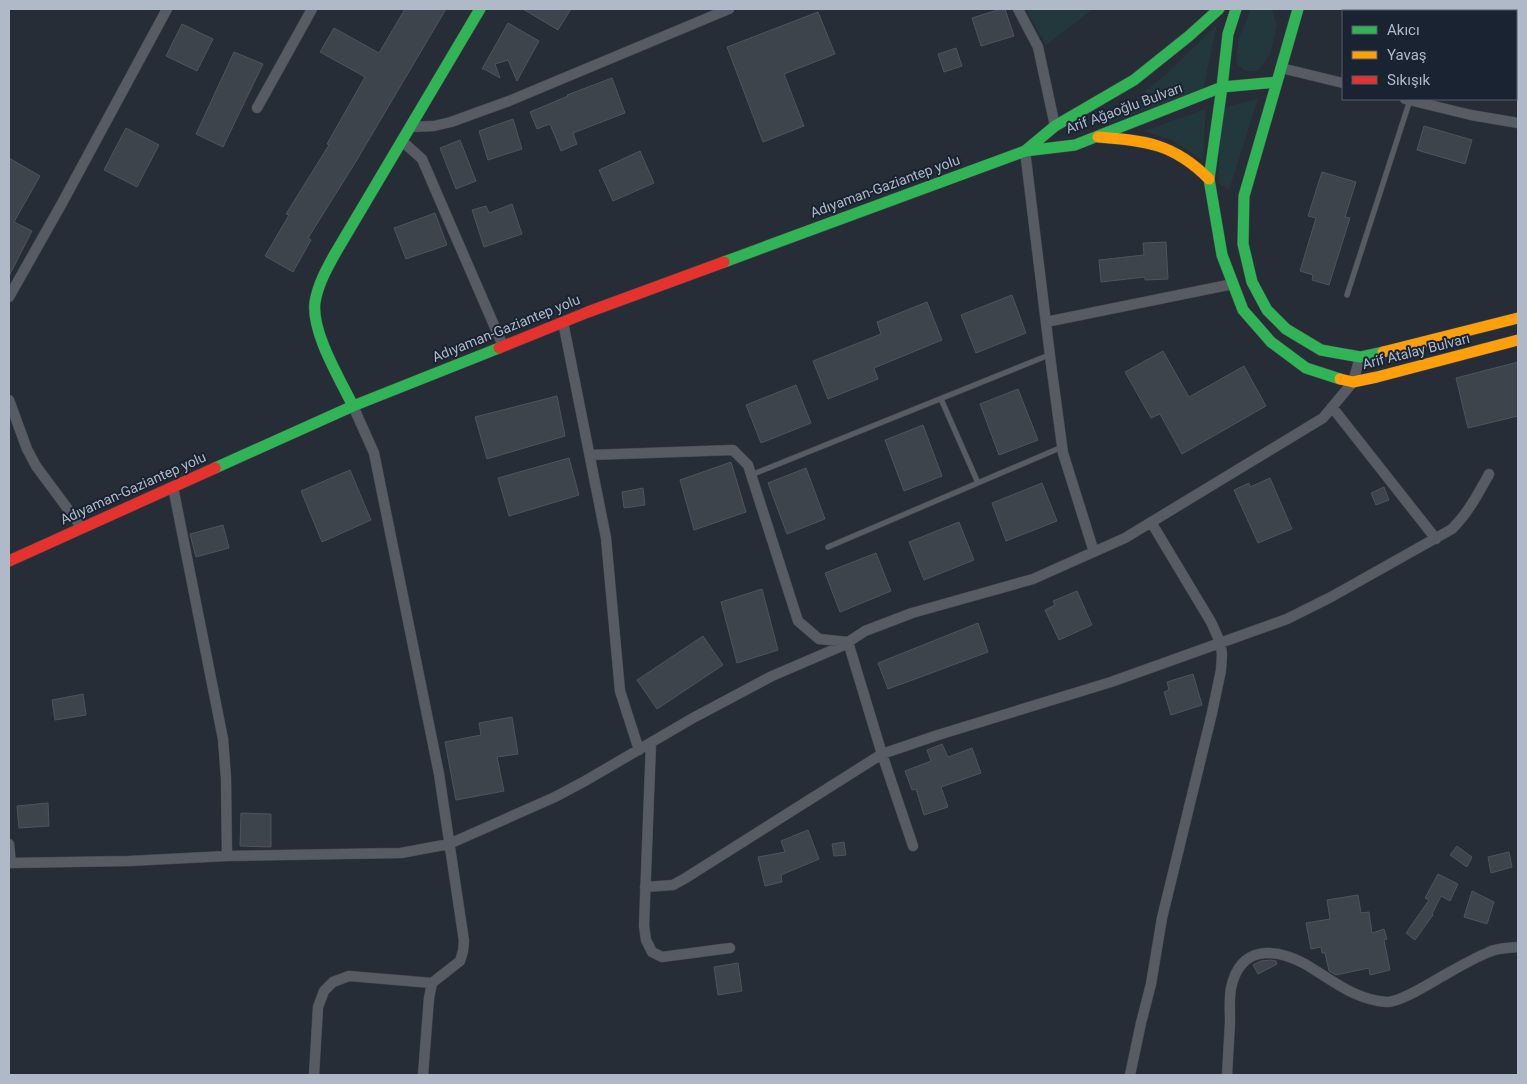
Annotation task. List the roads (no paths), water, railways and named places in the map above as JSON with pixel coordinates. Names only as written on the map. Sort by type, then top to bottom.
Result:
[{"type":"main road","points":[[353,406],[319,335],[315,316],[315,303],[326,269],[480,9]]},
{"type":"main road","name":"Arif Ağaoğlu Bulvarı","points":[[1025,150],[1055,126],[1134,80],[1219,9]]},
{"type":"main road","name":"Arif Atalay Bulvarı","points":[[1236,9],[1228,34],[1209,180],[1222,255],[1243,310],[1271,342],[1306,368],[1353,382],[1377,378],[1518,340]]},
{"type":"main road","points":[[1277,82],[1298,9]]},
{"type":"main road","name":"Arif Ağaoğlu Bulvarı","points":[[1025,150],[1075,145],[1222,87],[1277,82]]},
{"type":"main road","name":"Arif Atalay Bulvarı","points":[[1277,82],[1244,196],[1243,244],[1252,282],[1267,310],[1286,329],[1321,350],[1360,357],[1400,349],[1518,318]]},
{"type":"main road","points":[[1096,137],[1155,144],[1188,160],[1209,180]]},
{"type":"main road","name":"Adıyaman-Gaziantep yolu","points":[[9,561],[353,406],[563,322],[1025,150]]},
{"type":"street","points":[[9,297],[167,9]]},
{"type":"street","points":[[257,108],[312,9]]},
{"type":"street","points":[[411,126],[434,126],[492,107],[728,9]]},
{"type":"street","points":[[1018,9],[1038,48],[1055,126]]},
{"type":"street","points":[[1281,68],[1342,84]]},
{"type":"street","points":[[1412,100],[1517,126]]},
{"type":"street","points":[[402,141],[422,159],[503,346]]},
{"type":"street","points":[[1025,150],[1063,447],[1094,552]]},
{"type":"street","points":[[1046,322],[1233,284]]},
{"type":"street","points":[[563,322],[606,538],[620,691],[639,750]]},
{"type":"street","points":[[9,844],[10,863],[401,853],[449,844],[555,797],[693,718],[772,676],[807,662],[848,642],[865,631],[912,613],[1032,579],[1125,538],[1323,418],[1353,382],[1360,357]]},
{"type":"street","points":[[9,400],[36,466],[82,528]]},
{"type":"street","points":[[353,406],[374,454],[439,774],[464,941],[460,961],[432,983],[429,998],[423,1075]]},
{"type":"street","points":[[1332,407],[1436,539]]},
{"type":"street","points":[[590,455],[733,450],[748,464],[798,622],[819,639],[848,642]]},
{"type":"street","points":[[645,887],[673,885],[684,879],[882,754],[1111,682],[1287,619],[1452,529],[1476,498],[1488,474]]},
{"type":"street","points":[[173,487],[223,739],[226,778],[227,856]]},
{"type":"street","points":[[1130,1075],[1140,1023],[1151,984],[1162,918],[1221,670],[1222,654],[1220,642],[1211,622],[1152,522]]},
{"type":"street","points":[[848,642],[912,846]]},
{"type":"street","points":[[651,743],[644,926],[646,940],[652,952],[662,957],[730,948]]},
{"type":"street","points":[[1227,1075],[1231,988],[1237,972],[1246,958],[1258,953],[1274,953],[1304,964],[1333,983],[1361,996],[1388,1002],[1399,999],[1491,951],[1518,947]]},
{"type":"street","points":[[314,1075],[318,1007],[324,991],[333,982],[349,976],[432,983]]},
{"type":"lane","points":[[1347,295],[1408,100]]},
{"type":"lane","points":[[751,474],[1050,355]]},
{"type":"lane","points":[[941,399],[978,483]]},
{"type":"lane","points":[[828,547],[1063,447]]}]
